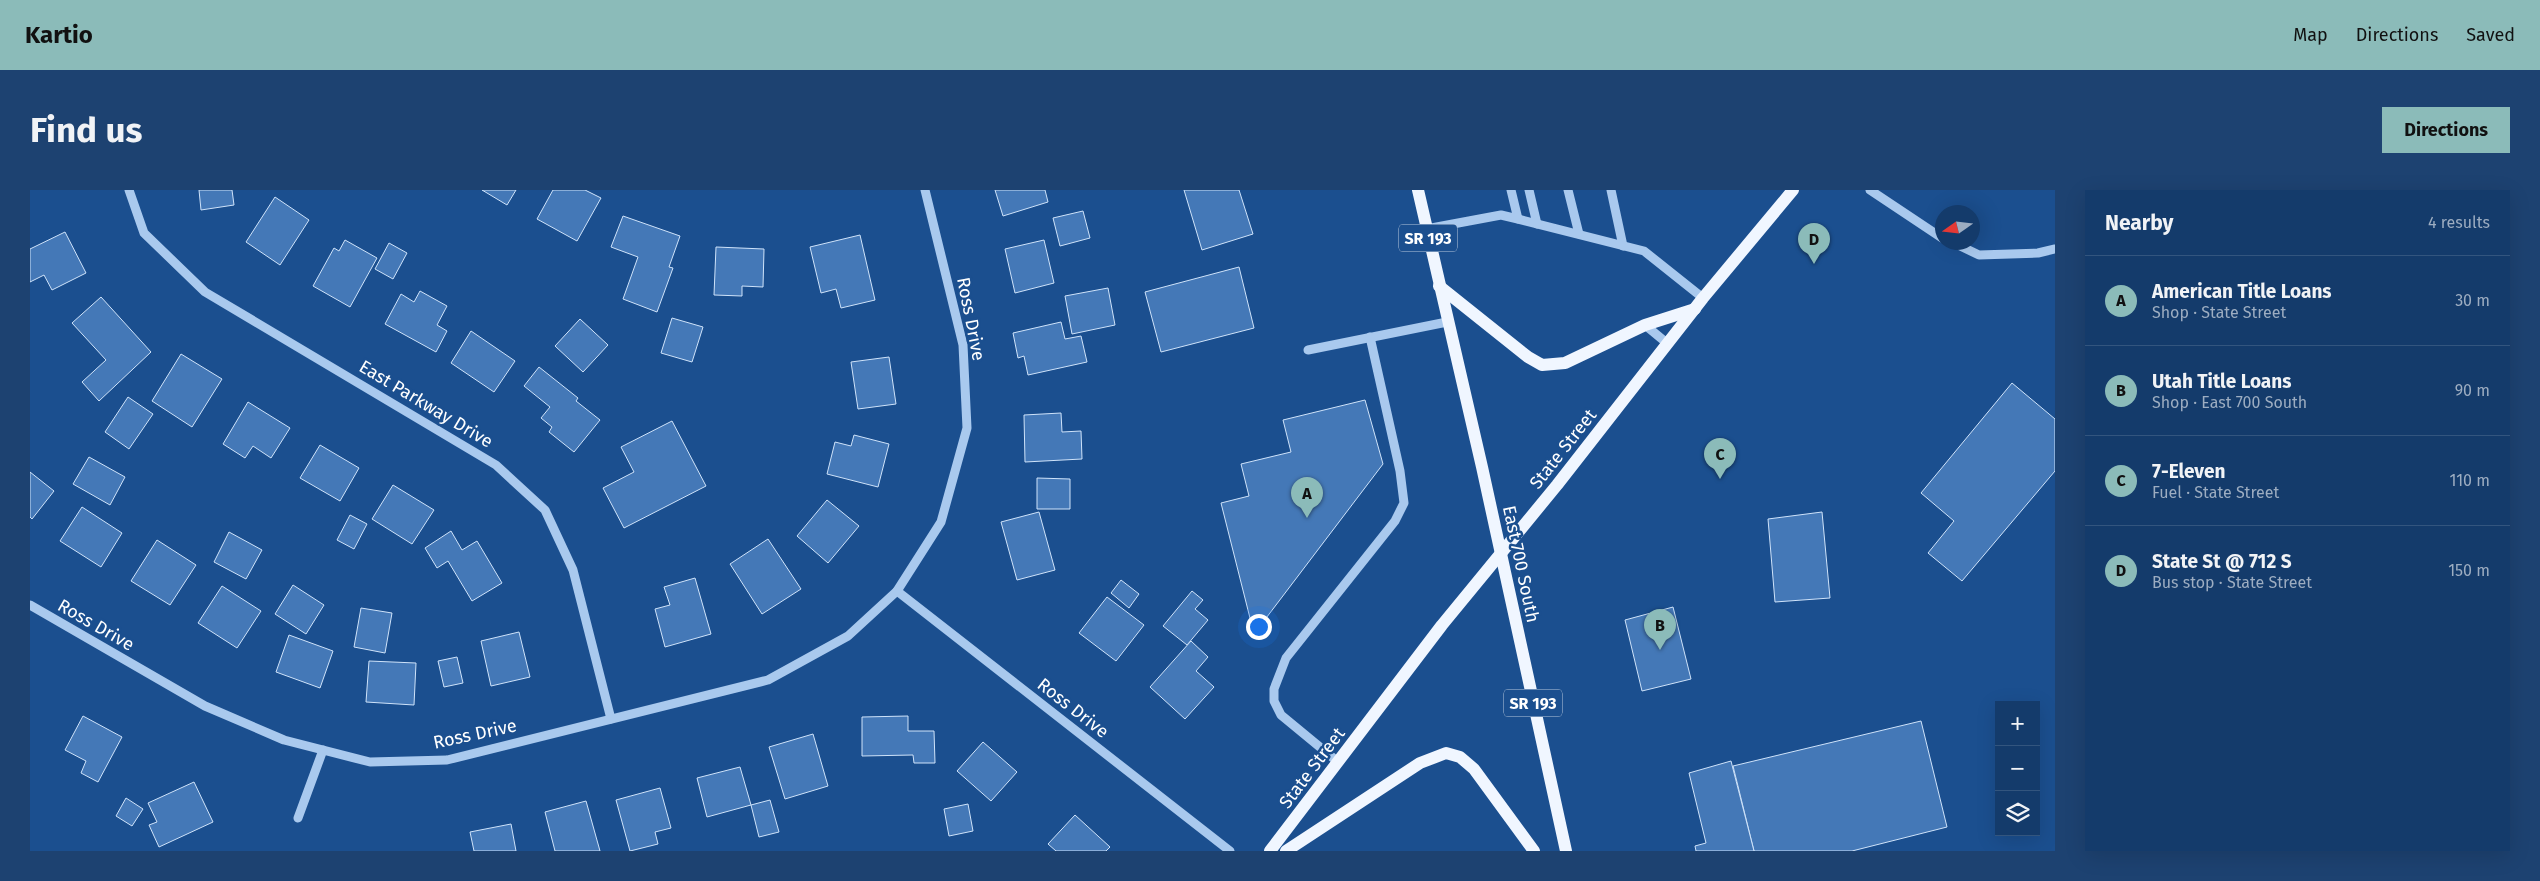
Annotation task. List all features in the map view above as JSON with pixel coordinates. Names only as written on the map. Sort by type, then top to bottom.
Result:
[{"type":"main road","name":"SR 193","points":[[1418,190],[1438,286]]},
{"type":"main road","name":"State Street","points":[[1270,851],[1442,625],[1703,298],[1793,190]]},
{"type":"main road","name":"East 700 South","points":[[1438,286],[1566,851]]},
{"type":"main road","points":[[1438,286],[1528,357],[1542,364],[1565,363],[1645,325],[1695,309]]},
{"type":"main road","points":[[1286,851],[1420,763],[1446,753],[1460,757],[1474,769],[1534,851]]},
{"type":"street","name":"East Parkway Drive","points":[[129,190],[144,233],[205,292],[496,465],[545,510],[574,570],[610,719]]},
{"type":"street","name":"Ross Drive","points":[[30,605],[205,706],[284,740],[370,762],[446,760],[768,680],[848,636],[897,590],[940,522],[967,428],[963,345],[925,190]]},
{"type":"street","points":[[1511,190],[1518,219]]},
{"type":"street","points":[[1529,190],[1537,224]]},
{"type":"street","points":[[1568,190],[1579,234]]},
{"type":"street","points":[[1611,190],[1624,246]]},
{"type":"street","points":[[1870,190],[1935,234]]},
{"type":"street","points":[[1426,229],[1501,215],[1644,250],[1703,298]]},
{"type":"street","points":[[1969,250],[1979,255],[2038,253],[2055,249]]},
{"type":"street","points":[[1308,350],[1447,322]]},
{"type":"street","points":[[1645,325],[1668,344]]},
{"type":"street","points":[[1338,762],[1281,715],[1274,701],[1274,689],[1286,658],[1395,521],[1404,503],[1400,471],[1370,337]]},
{"type":"street","name":"Ross Drive","points":[[897,590],[1230,851]]},
{"type":"street","points":[[298,818],[323,750]]},
{"type":"building","points":[[199,190],[232,190],[234,205],[201,210]]},
{"type":"building","points":[[482,190],[516,190],[507,205]]},
{"type":"building","points":[[553,190],[585,190],[601,198],[577,241],[537,219]]},
{"type":"building","points":[[995,190],[1045,190],[1048,202],[1003,216]]},
{"type":"building","points":[[1184,190],[1239,190],[1253,234],[1202,250]]},
{"type":"building","points":[[275,197],[309,220],[280,265],[246,242]]},
{"type":"building","points":[[1083,211],[1090,238],[1060,246],[1053,218]]},
{"type":"building","points":[[623,216],[680,236],[669,267],[673,268],[657,312],[623,299],[638,257],[611,247]]},
{"type":"building","points":[[65,232],[86,273],[52,290],[44,275],[30,282],[30,249]]},
{"type":"building","points":[[860,235],[875,300],[841,308],[836,289],[821,293],[810,247]]},
{"type":"building","points":[[345,240],[377,258],[350,307],[313,286],[334,248],[339,251]]},
{"type":"building","points":[[1044,240],[1054,283],[1015,293],[1005,249]]},
{"type":"building","points":[[389,243],[407,253],[393,279],[375,269]]},
{"type":"building","points":[[716,247],[764,249],[763,287],[742,286],[742,296],[714,295]]},
{"type":"building","points":[[1239,267],[1254,328],[1161,352],[1145,292]]},
{"type":"building","points":[[1108,288],[1115,325],[1072,334],[1065,296]]},
{"type":"building","points":[[420,291],[447,306],[437,325],[447,331],[436,352],[385,324],[401,294],[414,302]]},
{"type":"building","points":[[101,297],[151,352],[99,401],[82,382],[106,360],[72,323]]},
{"type":"building","points":[[672,318],[703,327],[692,362],[661,353]]},
{"type":"building","points":[[580,319],[608,345],[583,372],[555,346]]},
{"type":"building","points":[[1061,322],[1065,339],[1081,336],[1087,362],[1028,375],[1024,356],[1018,358],[1013,333]]},
{"type":"building","points":[[471,331],[515,361],[494,392],[451,363]]},
{"type":"building","points":[[181,354],[222,379],[192,427],[152,401]]},
{"type":"building","points":[[889,357],[896,404],[858,409],[851,362]]},
{"type":"building","points":[[539,367],[578,398],[576,401],[600,420],[574,452],[549,432],[552,427],[541,418],[550,407],[524,386]]},
{"type":"building","points":[[2012,383],[2055,419],[2055,471],[1962,581],[1928,553],[1954,521],[1921,493]]},
{"type":"building","points":[[128,397],[153,414],[129,449],[105,432]]},
{"type":"building","points":[[1365,400],[1383,464],[1254,634],[1221,503],[1249,496],[1241,464],[1291,452],[1283,420]]},
{"type":"building","points":[[248,402],[290,428],[271,458],[253,446],[245,458],[223,444]]},
{"type":"building","points":[[1061,413],[1062,432],[1081,431],[1082,459],[1025,462],[1024,415]]},
{"type":"building","points":[[672,421],[706,486],[624,528],[603,488],[634,472],[621,447]]},
{"type":"building","points":[[854,435],[889,444],[878,487],[827,474],[835,442],[851,446]]},
{"type":"building","points":[[320,445],[359,468],[340,501],[300,478]]},
{"type":"building","points":[[89,457],[125,477],[110,505],[73,484]]},
{"type":"building","points":[[30,472],[54,491],[32,519],[30,517]]},
{"type":"building","points":[[1037,478],[1070,479],[1070,509],[1037,509]]},
{"type":"building","points":[[393,485],[434,510],[412,544],[372,519]]},
{"type":"building","points":[[827,500],[859,526],[828,563],[797,536]]},
{"type":"building","points":[[82,507],[122,533],[101,567],[60,541]]},
{"type":"building","points":[[1039,512],[1055,570],[1017,580],[1001,522]]},
{"type":"building","points":[[1822,512],[1830,598],[1775,602],[1768,519]]},
{"type":"building","points":[[350,515],[367,524],[354,549],[337,540]]},
{"type":"building","points":[[451,531],[462,550],[477,541],[502,583],[472,601],[448,561],[437,568],[425,548]]},
{"type":"building","points":[[229,532],[262,550],[246,579],[214,562]]},
{"type":"building","points":[[768,539],[801,589],[762,614],[730,564]]},
{"type":"building","points":[[157,540],[196,565],[170,605],[131,581]]},
{"type":"building","points":[[695,578],[711,634],[665,647],[655,609],[670,605],[664,587]]},
{"type":"building","points":[[1121,580],[1139,594],[1129,608],[1111,593]]},
{"type":"building","points":[[293,585],[324,605],[306,634],[275,614]]},
{"type":"building","points":[[222,586],[261,611],[237,648],[198,623]]},
{"type":"building","points":[[1192,591],[1203,600],[1195,609],[1208,620],[1187,645],[1163,626]]},
{"type":"building","points":[[1107,597],[1144,625],[1116,661],[1079,633]]},
{"type":"building","points":[[1673,607],[1691,679],[1642,691],[1625,620]]},
{"type":"building","points":[[361,608],[392,613],[385,653],[354,647]]},
{"type":"building","points":[[519,632],[530,677],[491,686],[481,641]]},
{"type":"building","points":[[289,635],[333,651],[320,688],[276,672]]},
{"type":"building","points":[[1191,641],[1208,657],[1196,671],[1214,687],[1185,719],[1150,687]]},
{"type":"building","points":[[457,657],[463,683],[444,687],[438,661]]},
{"type":"building","points":[[369,661],[416,663],[414,705],[366,702]]},
{"type":"building","points":[[83,716],[122,737],[98,782],[81,773],[86,761],[65,750]]},
{"type":"building","points":[[908,716],[908,731],[934,731],[935,763],[914,763],[913,755],[862,756],[862,717]]},
{"type":"building","points":[[1921,721],[1947,827],[1852,851],[1754,851],[1733,766]]},
{"type":"building","points":[[813,734],[828,786],[785,799],[769,747]]},
{"type":"building","points":[[983,742],[1017,772],[991,801],[957,771]]},
{"type":"building","points":[[1731,761],[1754,851],[1696,851],[1695,846],[1706,843],[1689,773]]},
{"type":"building","points":[[740,767],[751,805],[707,817],[697,778]]},
{"type":"building","points":[[194,782],[213,822],[159,847],[149,825],[157,822],[148,803]]},
{"type":"building","points":[[660,788],[671,828],[655,832],[658,844],[630,851],[616,800]]},
{"type":"building","points":[[126,798],[143,809],[132,826],[116,816]]},
{"type":"building","points":[[770,800],[779,832],[759,837],[751,805]]},
{"type":"building","points":[[586,801],[600,851],[555,851],[545,812]]},
{"type":"building","points":[[968,804],[973,831],[949,836],[944,809]]},
{"type":"building","points":[[1075,815],[1110,847],[1106,851],[1056,851],[1048,844]]},
{"type":"building","points":[[511,824],[516,851],[474,851],[470,832]]},
{"type":"place","name":"State St @ 712 S","points":[[1814,264]]},
{"type":"place","name":"7-Eleven","points":[[1720,479]]},
{"type":"place","name":"American Title Loans","points":[[1307,518]]},
{"type":"place","name":"Utah Title Loans","points":[[1660,650]]}]
